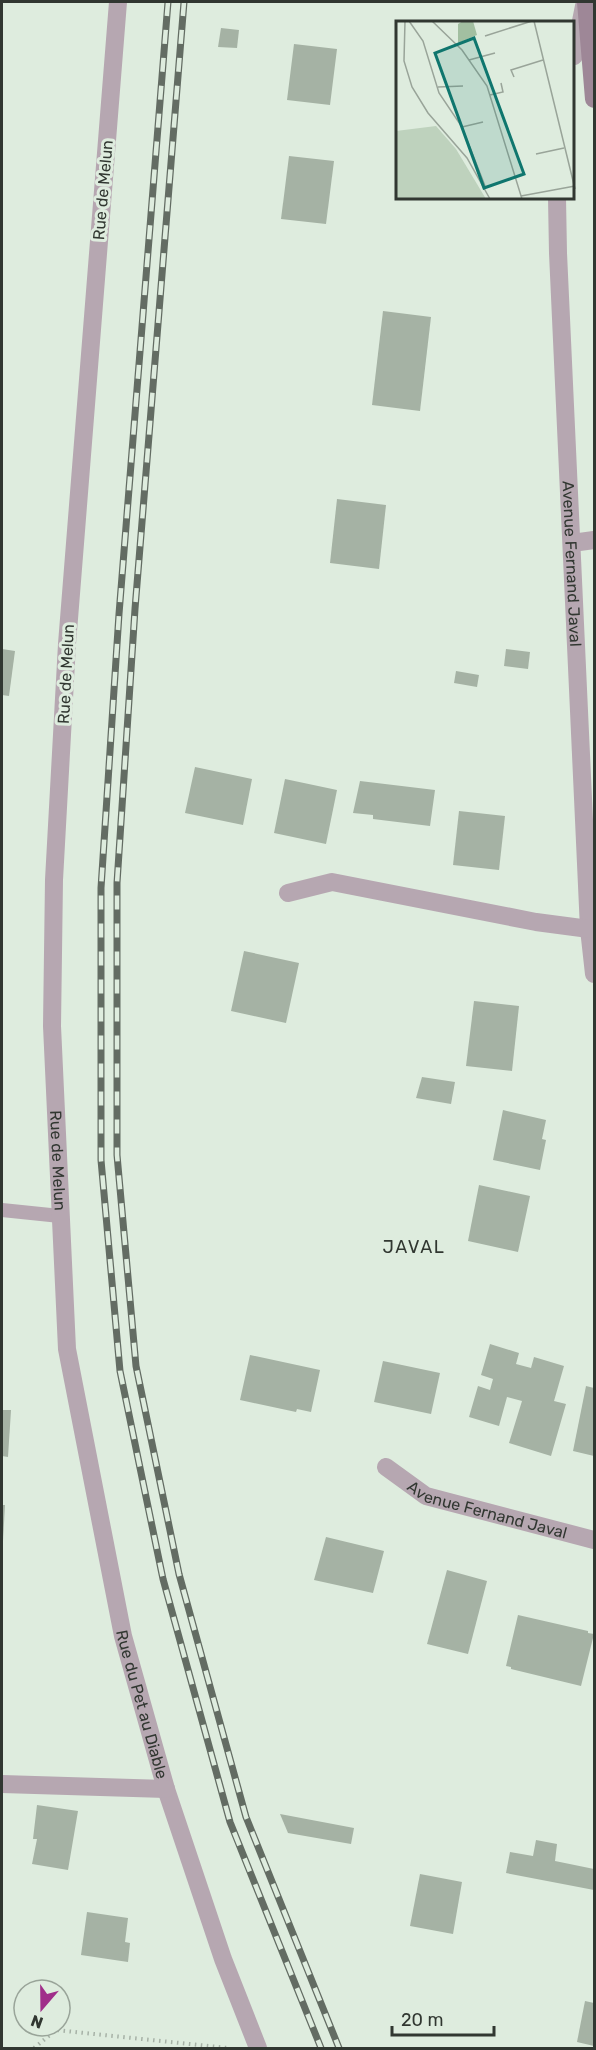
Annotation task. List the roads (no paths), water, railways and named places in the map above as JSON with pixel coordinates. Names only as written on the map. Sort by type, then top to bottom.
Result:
[{"type":"main road","points":[[586,2],[594,99]]},
{"type":"street","name":"Rue de Melun","points":[[67,1349],[52,1026],[54,880],[67,644],[118,2]]},
{"type":"street","points":[[575,48],[586,2]]},
{"type":"street","name":"Avenue Fernand Javal","points":[[557,200],[572,543],[586,674],[589,929],[594,974]]},
{"type":"street","points":[[572,543],[594,540]]},
{"type":"street","points":[[288,893],[332,882],[537,922],[589,929]]},
{"type":"street","name":"Rue du Pet au Diable","points":[[67,1349],[123,1636],[166,1789],[223,1959],[258,2049]]},
{"type":"street","name":"Avenue Fernand Javal","points":[[386,1467],[426,1496],[594,1540]]},
{"type":"street","points":[[2,1784],[166,1789]]},
{"type":"lane","points":[[2,1210],[60,1216]]},
{"type":"railway","points":[[168,2],[119,614],[101,888],[101,1160],[120,1371],[163,1579],[230,1822],[321,2048]]},
{"type":"railway","points":[[184,2],[135,609],[117,883],[117,1155],[136,1366],[179,1574],[246,1817],[339,2048]]},
{"type":"district","name":"JAVAL","points":[[414,1247]]}]
